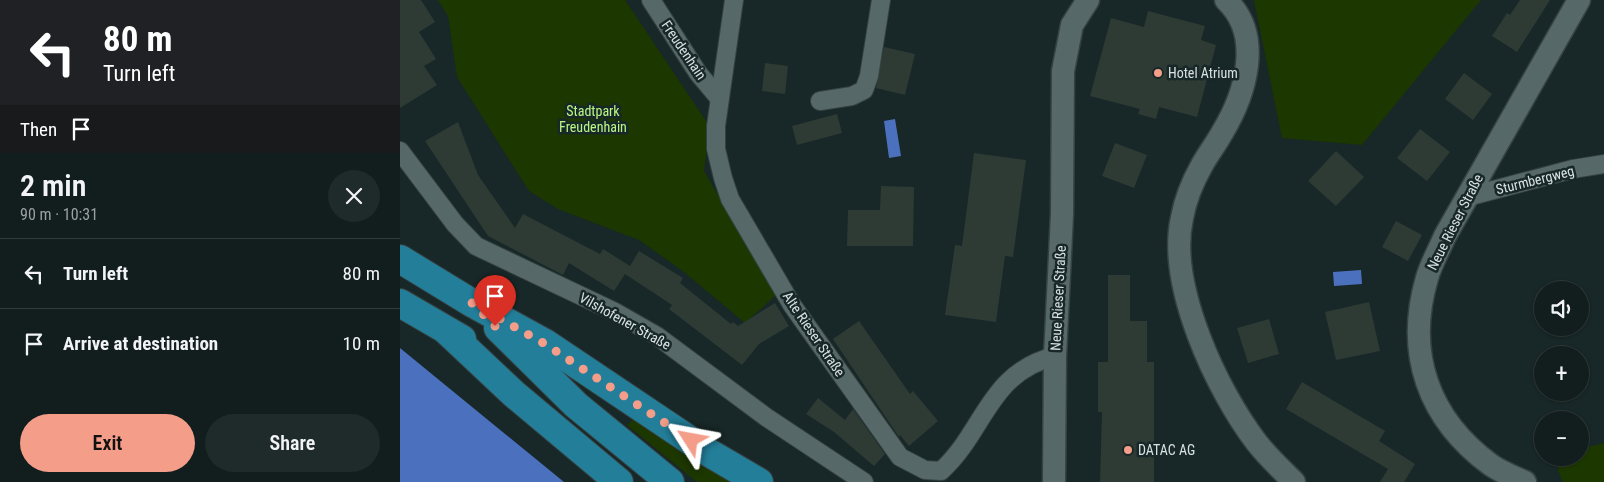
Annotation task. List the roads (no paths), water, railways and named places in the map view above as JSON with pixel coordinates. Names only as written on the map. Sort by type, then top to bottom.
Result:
[{"type":"main road","points":[[400,259],[472,303],[545,344],[706,450],[759,482]]},
{"type":"main road","points":[[400,303],[510,365],[576,405]]},
{"type":"main road","points":[[472,303],[576,405],[670,482]]},
{"type":"main road","points":[[447,331],[514,394],[619,482]]},
{"type":"street","name":"Freudenhain","points":[[651,0],[698,73],[719,98]]},
{"type":"street","name":"Alte Rieser Straße","points":[[734,0],[719,98],[716,149],[730,199],[792,305],[900,457],[925,470],[941,471],[952,460],[984,410],[1006,384],[1021,370],[1036,361],[1055,356]]},
{"type":"street","points":[[820,101],[852,96],[864,90],[869,76],[881,0]]},
{"type":"street","name":"Neue Rieser Straße","points":[[1054,482],[1055,356],[1062,214],[1062,71],[1072,25],[1088,0]]},
{"type":"street","points":[[1226,0],[1240,18],[1247,40],[1248,65],[1238,102],[1222,134],[1201,165],[1190,194],[1182,219],[1179,269],[1186,297],[1213,367],[1235,410],[1257,444],[1294,482]]},
{"type":"street","name":"Neue Rieser Straße","points":[[1525,482],[1493,466],[1466,444],[1444,418],[1421,367],[1418,339],[1419,310],[1427,276],[1467,197],[1579,0]]},
{"type":"street","name":"Vilshofener Straße","points":[[400,151],[455,224],[476,246],[615,312],[657,336],[766,417],[864,482]]},
{"type":"street","name":"Sturmbergweg","points":[[1467,197],[1573,169],[1604,164]]},
{"type":"water","points":[[895,119],[901,156],[889,158],[884,121]]},
{"type":"water","points":[[1361,270],[1362,284],[1334,286],[1333,272]]},
{"type":"water","points":[[400,348],[564,482],[400,482]]},
{"type":"place","name":"Hotel Atrium","points":[[1158,73]]},
{"type":"place","name":"DATAC AG","points":[[1128,450]]},
{"type":"park label","name":"Stadtpark Freudenhain","points":[[593,120]]}]
